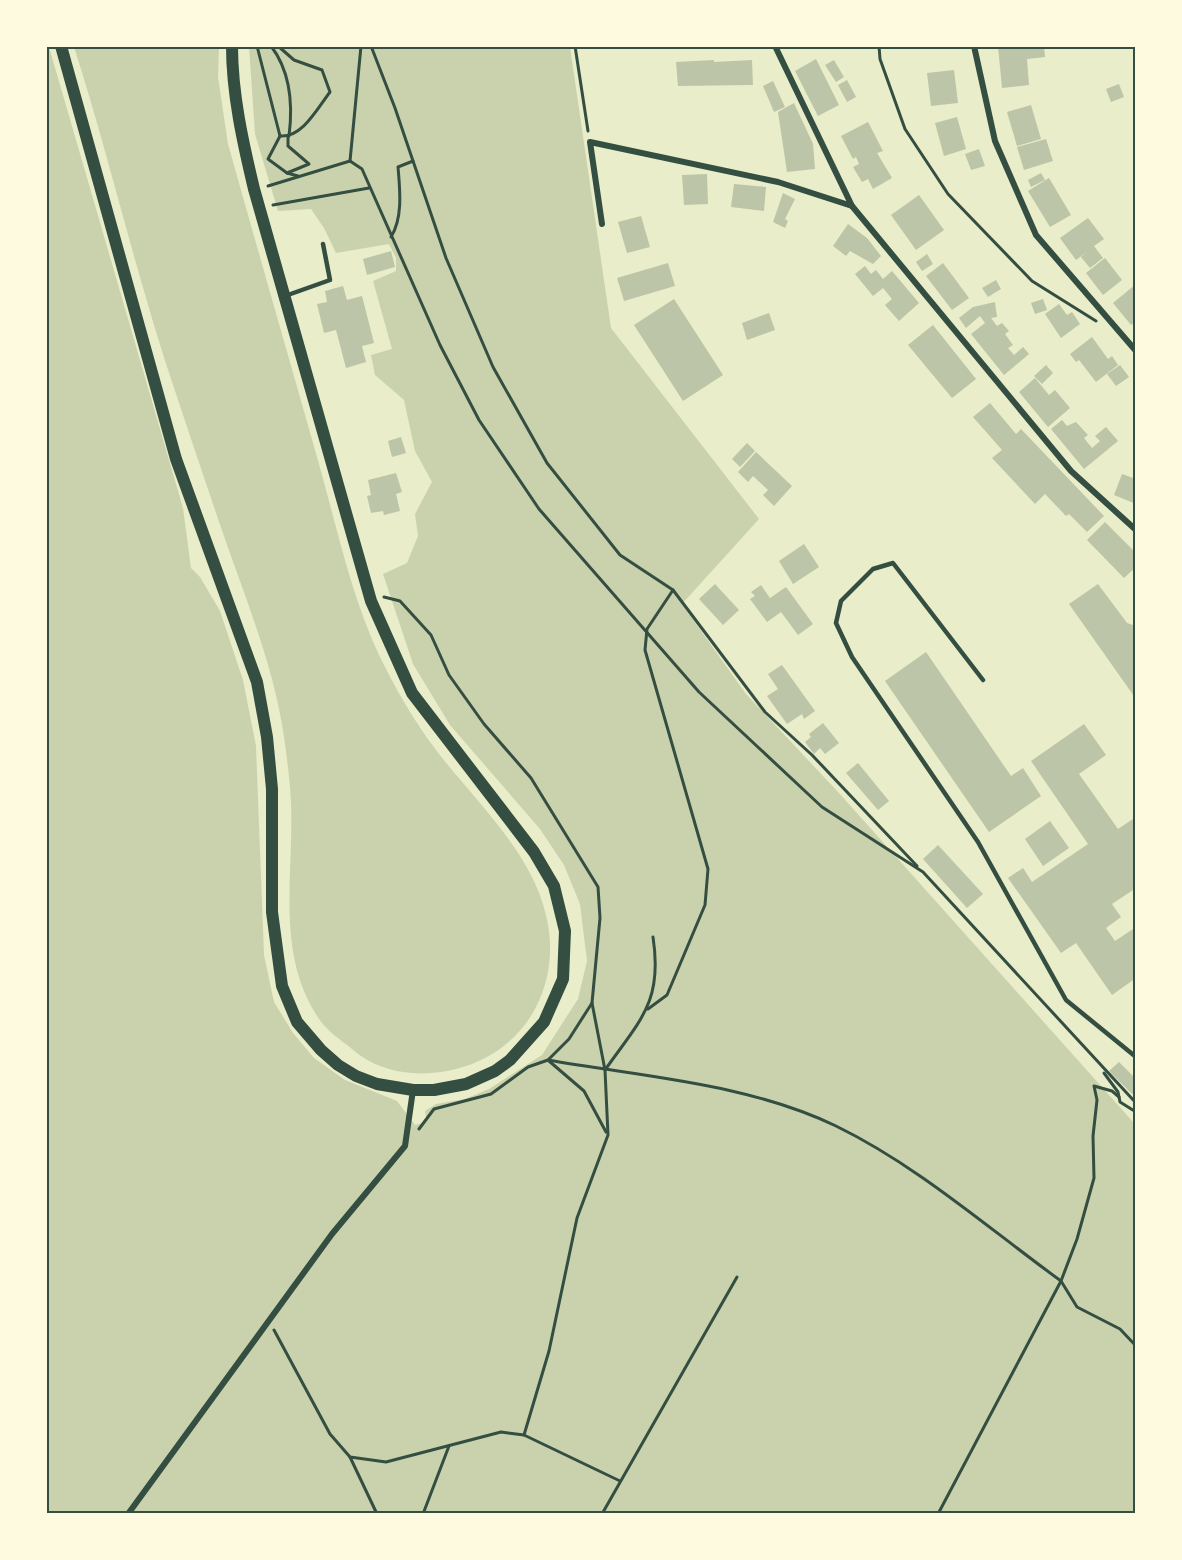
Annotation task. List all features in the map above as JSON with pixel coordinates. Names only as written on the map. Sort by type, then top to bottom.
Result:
[{"type":"main road","points":[[61,46],[177,459],[257,682],[267,737],[272,789],[272,912],[282,986],[297,1022],[338,1065],[377,1084],[413,1090],[453,1087],[495,1071],[523,1049],[544,1022],[560,988],[566,952],[565,931],[554,886],[534,852],[412,693],[371,601],[243,143],[232,67],[232,46]]},
{"type":"street","points":[[775,46],[852,206],[1071,471],[1136,530]]},
{"type":"street","points":[[974,46],[995,141],[1036,235],[1136,351]]},
{"type":"street","points":[[602,224],[590,142],[778,182],[852,206]]},
{"type":"street","points":[[128,1514],[332,1234],[408,1140],[413,1090]]},
{"type":"lane","points":[[285,296],[330,280],[323,244]]},
{"type":"lane","points":[[983,680],[893,563],[873,569],[841,601],[836,623],[852,657],[978,842],[1066,1000],[1136,1057]]},
{"type":"path","points":[[257,46],[280,136],[268,159],[286,173],[298,176]]},
{"type":"path","points":[[271,46],[287,76],[291,113],[288,146],[309,164],[286,173]]},
{"type":"path","points":[[278,46],[294,60],[322,70],[330,92],[304,126],[288,136],[280,136]]},
{"type":"path","points":[[350,161],[360,46]]},
{"type":"path","points":[[371,46],[446,258],[493,367],[547,463],[620,555],[673,590],[765,712],[812,756],[923,872],[1136,1103]]},
{"type":"path","points":[[575,46],[590,142]]},
{"type":"path","points":[[879,46],[880,59],[905,129],[948,194],[1032,280],[1090,320],[1114,326]]},
{"type":"path","points":[[267,186],[350,161],[362,169],[440,345],[478,420],[539,509],[647,629],[699,692],[822,807],[923,872]]},
{"type":"path","points":[[391,237],[397,228],[398,167],[413,161]]},
{"type":"path","points":[[260,206],[369,188]]},
{"type":"path","points":[[605,1070],[648,1009],[667,995],[705,906],[708,869],[645,650],[647,629],[673,590]]},
{"type":"path","points":[[382,597],[400,601],[431,635],[449,675],[484,724],[531,778],[598,887],[600,918],[592,1003],[605,1070],[608,1135],[577,1218],[549,1351],[524,1435]]},
{"type":"path","points":[[648,1009],[658,966],[653,937]]},
{"type":"path","points":[[408,1140],[416,1137],[434,1109],[490,1094],[528,1067],[548,1060],[569,1039],[592,1003]]},
{"type":"path","points":[[548,1060],[705,1085],[768,1101],[834,1125],[891,1156],[1061,1281],[1077,1307],[1120,1329],[1136,1346]]},
{"type":"path","points":[[548,1060],[584,1091],[608,1135]]},
{"type":"path","points":[[1096,1061],[1118,1092],[1119,1097]]},
{"type":"path","points":[[938,1514],[1061,1281],[1077,1239],[1094,1178],[1093,1136],[1097,1100],[1094,1086],[1112,1091],[1127,1109],[1136,1112]]},
{"type":"path","points":[[602,1514],[737,1277]]},
{"type":"path","points":[[269,1320],[330,1434],[350,1457],[377,1514]]},
{"type":"path","points":[[350,1457],[386,1462],[501,1432],[524,1435],[620,1481]]},
{"type":"path","points":[[423,1514],[449,1446]]},
{"type":"green space","points":[[46,47],[49,47],[183,508],[191,568],[200,577],[220,611],[243,680],[256,746],[264,955],[274,1002],[293,1033],[314,1058],[345,1080],[397,1101],[415,1125],[427,1122],[425,1111],[436,1104],[465,1099],[489,1089],[542,1055],[578,999],[587,961],[580,904],[564,865],[540,829],[450,725],[413,664],[383,574],[407,563],[418,536],[415,514],[432,482],[415,451],[404,400],[375,375],[371,355],[392,349],[373,281],[396,271],[396,258],[389,244],[336,253],[324,228],[311,209],[278,211],[255,134],[249,47],[570,47],[611,328],[759,519],[682,604],[746,694],[839,793],[1134,1123],[1135,1513],[47,1513]]},
{"type":"green space","points":[[74,47],[219,47],[218,77],[228,144],[360,609],[379,655],[405,704],[436,750],[515,848],[539,892],[546,915],[550,941],[549,966],[534,1012],[520,1031],[502,1047],[481,1060],[443,1072],[415,1073],[388,1069],[363,1057],[334,1035],[319,1019],[305,994],[296,968],[292,941],[290,914],[291,795],[284,737],[275,690],[255,623],[160,345]]},
{"type":"building","points":[[998,46],[1044,46],[1045,57],[1027,59],[1029,85],[1002,88]]},
{"type":"building","points":[[816,59],[839,105],[818,116],[795,71]]},
{"type":"building","points":[[714,60],[714,62],[752,60],[753,85],[678,86],[676,62]]},
{"type":"building","points":[[834,60],[844,77],[836,82],[825,65]]},
{"type":"building","points":[[954,70],[958,103],[931,106],[927,73]]},
{"type":"building","points":[[847,80],[856,97],[847,102],[838,85]]},
{"type":"building","points":[[773,81],[785,107],[774,112],[763,86]]},
{"type":"building","points":[[1119,84],[1124,97],[1111,102],[1106,89]]},
{"type":"building","points":[[794,103],[813,144],[815,169],[787,172],[778,112]]},
{"type":"building","points":[[1031,105],[1041,139],[1017,146],[1007,112]]},
{"type":"building","points":[[957,117],[966,149],[944,156],[935,123]]},
{"type":"building","points":[[868,122],[883,151],[877,153],[892,178],[873,189],[868,179],[862,182],[853,167],[859,164],[856,157],[853,159],[841,136]]},
{"type":"building","points":[[1046,139],[1053,161],[1024,170],[1017,147]]},
{"type":"building","points":[[979,149],[985,166],[971,170],[965,154]]},
{"type":"building","points":[[1041,173],[1045,180],[1031,187],[1028,180]]},
{"type":"building","points":[[707,174],[708,204],[684,205],[682,175]]},
{"type":"building","points":[[1049,178],[1071,215],[1050,227],[1028,191]]},
{"type":"building","points":[[734,184],[766,187],[764,211],[731,207]]},
{"type":"building","points":[[783,193],[795,199],[785,219],[788,221],[785,228],[773,222]]},
{"type":"building","points":[[919,195],[944,230],[916,250],[891,215]]},
{"type":"building","points":[[641,216],[650,247],[627,253],[618,222]]},
{"type":"building","points":[[1088,218],[1104,239],[1094,246],[1103,258],[1090,268],[1081,257],[1087,252],[1076,260],[1060,238]]},
{"type":"building","points":[[848,224],[867,238],[881,256],[873,264],[850,251],[846,256],[833,246]]},
{"type":"building","points":[[391,251],[395,267],[367,275],[363,259]]},
{"type":"building","points":[[927,254],[933,264],[922,271],[916,262]]},
{"type":"building","points":[[1105,258],[1122,280],[1103,295],[1086,273]]},
{"type":"building","points":[[668,263],[675,286],[624,301],[617,278]]},
{"type":"building","points":[[943,263],[969,298],[952,310],[926,276]]},
{"type":"building","points":[[865,266],[871,274],[876,270],[883,279],[892,271],[919,303],[899,321],[885,305],[892,299],[883,288],[873,296],[855,274]]},
{"type":"building","points":[[996,280],[1001,289],[988,297],[982,288]]},
{"type":"building","points":[[1136,284],[1136,321],[1131,325],[1113,303]]},
{"type":"building","points":[[343,286],[347,300],[362,296],[374,343],[362,346],[366,362],[346,368],[336,330],[324,333],[317,304],[327,302],[325,291]]},
{"type":"building","points":[[674,299],[723,375],[683,401],[634,325]]},
{"type":"building","points":[[1043,299],[1047,310],[1035,314],[1031,303]]},
{"type":"building","points":[[995,302],[997,317],[991,318],[997,326],[1002,323],[1009,331],[1005,334],[1013,345],[1008,348],[1014,355],[1023,347],[1029,354],[1004,375],[971,334],[985,323],[980,316],[966,328],[959,318],[973,307]]},
{"type":"building","points":[[1059,304],[1067,315],[1072,312],[1080,324],[1061,338],[1045,314]]},
{"type":"building","points":[[769,313],[775,330],[747,340],[742,323]]},
{"type":"building","points":[[933,325],[976,379],[952,398],[908,345]]},
{"type":"building","points":[[1092,337],[1108,359],[1112,356],[1118,365],[1096,382],[1079,360],[1076,362],[1070,354]]},
{"type":"building","points":[[1046,365],[1053,373],[1042,384],[1034,376]]},
{"type":"building","points":[[1120,365],[1129,377],[1116,386],[1107,374]]},
{"type":"building","points":[[1035,378],[1049,395],[1055,390],[1070,408],[1048,427],[1019,392]]},
{"type":"building","points":[[990,403],[1016,434],[1021,429],[1104,516],[1087,532],[1069,514],[1066,516],[1045,494],[1035,504],[992,458],[1002,450],[973,417]]},
{"type":"building","points":[[1062,420],[1067,426],[1076,422],[1088,435],[1084,438],[1092,448],[1100,441],[1095,436],[1106,427],[1118,441],[1084,469],[1051,429]]},
{"type":"building","points":[[401,437],[406,453],[392,457],[388,441]]},
{"type":"building","points":[[747,443],[755,451],[740,467],[732,459]]},
{"type":"building","points":[[756,452],[792,486],[774,506],[763,495],[768,490],[753,476],[748,482],[738,472]]},
{"type":"building","points":[[396,473],[402,492],[396,494],[400,511],[384,515],[383,511],[371,513],[367,496],[371,495],[368,480]]},
{"type":"building","points":[[1122,474],[1136,479],[1136,504],[1114,495]]},
{"type":"building","points":[[1105,522],[1136,553],[1136,567],[1124,578],[1087,540]]},
{"type":"building","points":[[804,544],[819,567],[793,584],[779,561]]},
{"type":"building","points":[[715,584],[739,610],[723,625],[699,599]]},
{"type":"building","points":[[1098,584],[1127,623],[1136,626],[1136,699],[1069,604]]},
{"type":"building","points":[[761,585],[770,598],[786,587],[813,624],[798,635],[781,612],[767,622],[750,599],[755,596],[751,592]]},
{"type":"building","points":[[926,652],[1011,776],[1023,768],[1041,796],[989,832],[885,681]]},
{"type":"building","points":[[782,665],[815,711],[804,719],[802,714],[787,724],[767,696],[778,689],[768,674]]},
{"type":"building","points":[[823,723],[839,743],[825,754],[820,748],[814,754],[805,742],[811,737],[809,734]]},
{"type":"building","points":[[1084,724],[1106,755],[1079,774],[1118,829],[1136,817],[1136,888],[1112,904],[1121,917],[1106,928],[1115,941],[1136,927],[1136,978],[1112,995],[1076,943],[1061,953],[1008,878],[1023,868],[1032,882],[1088,844],[1031,761]]},
{"type":"building","points":[[858,763],[889,801],[878,810],[846,773]]},
{"type":"building","points":[[1050,821],[1069,848],[1043,866],[1025,839]]},
{"type":"building","points":[[938,845],[983,894],[967,908],[923,859]]},
{"type":"building","points":[[1119,1062],[1133,1076],[1136,1074],[1136,1091],[1132,1094],[1109,1071]]}]
